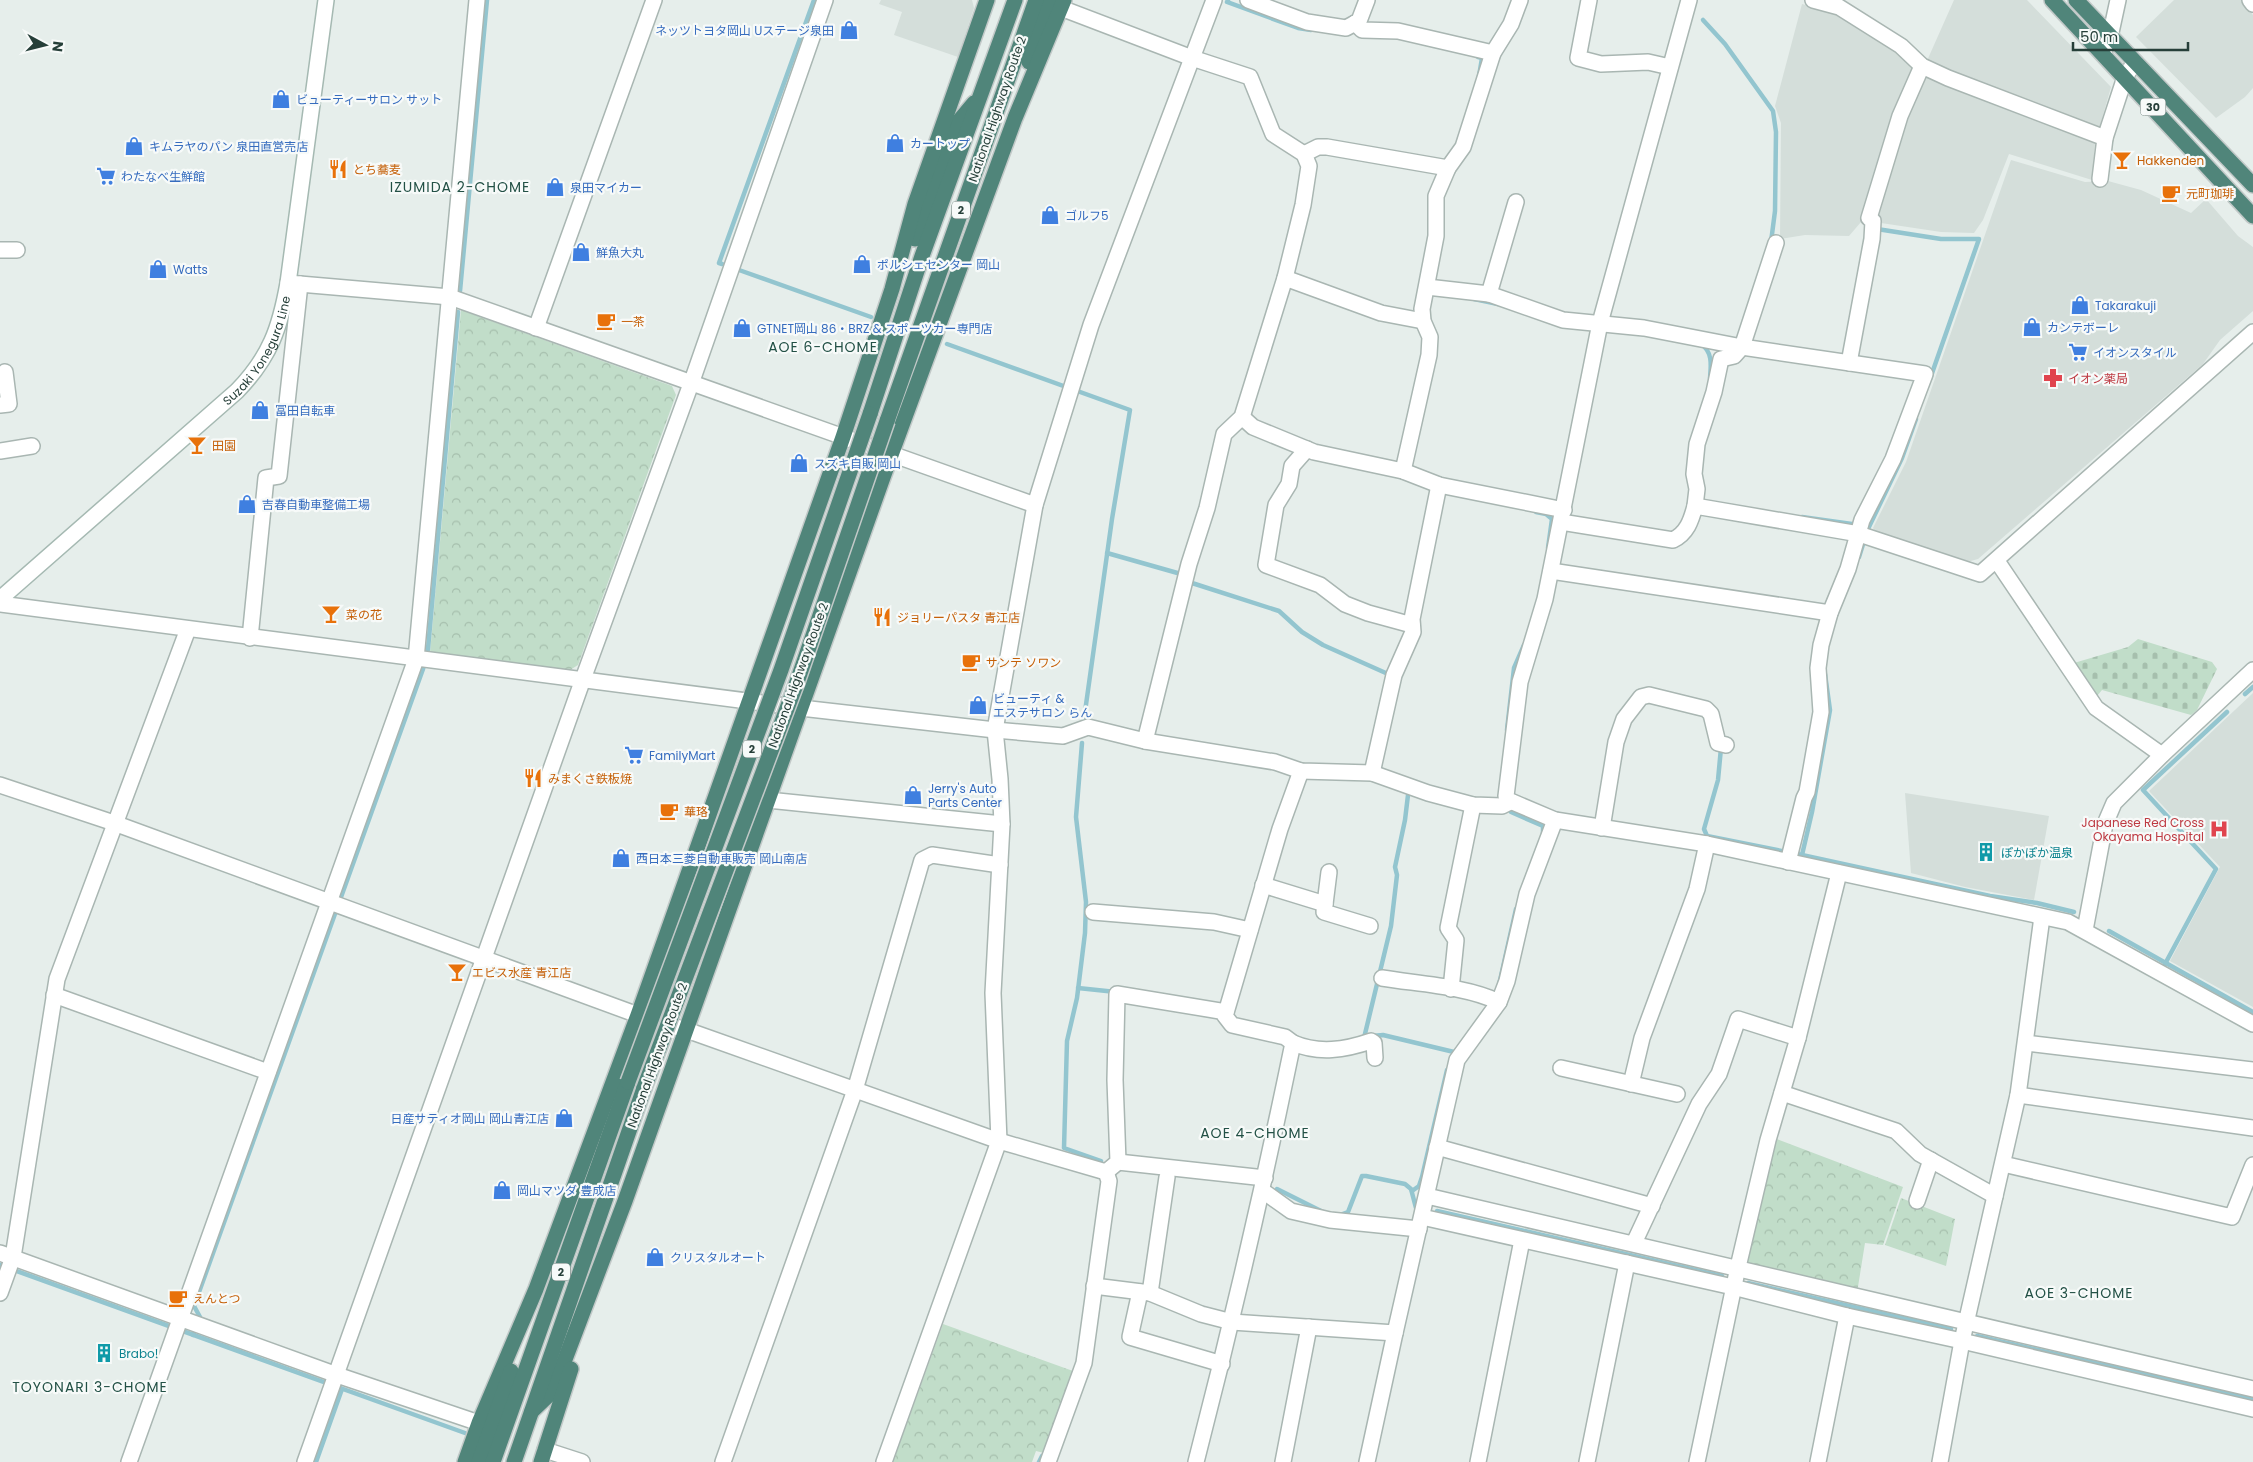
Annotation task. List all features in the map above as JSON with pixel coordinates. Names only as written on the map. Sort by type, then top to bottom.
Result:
[{"type":"highway","points":[[479,1462],[515,1360],[536,1289],[638,1015],[843,436],[892,288],[915,204],[987,0]]},
{"type":"highway","name":"National Highway Route 2","points":[[494,1462],[628,1082],[781,670],[870,414],[922,256],[1015,0]]},
{"type":"highway","name":"National Highway Route 2","points":[[514,1462],[644,1088],[797,682],[1036,0]]},
{"type":"highway","name":"30","points":[[2052,0],[2253,216]]},
{"type":"highway","name":"30","points":[[2076,0],[2253,185]]},
{"type":"highway","points":[[543,1456],[625,1201],[685,1029],[892,455],[1058,3]]},
{"type":"highway","points":[[892,288],[914,240],[958,122],[981,95]]},
{"type":"highway","points":[[532,1411],[553,1391],[625,1201]]},
{"type":"highway","name":"2","points":[[465,1462],[479,1423],[536,1289]]},
{"type":"street","name":"Suzaki Yonegura Line","points":[[0,599],[255,372],[270,346],[294,283],[326,0]]},
{"type":"street","points":[[129,1462],[186,1324],[268,1072],[335,905],[422,660],[450,297],[478,0]]},
{"type":"street","points":[[536,328],[654,0]]},
{"type":"street","points":[[305,1462],[583,680],[692,381],[825,0]]},
{"type":"street","points":[[884,1462],[999,1142],[994,993],[1002,824],[995,730],[1035,505],[1091,325],[1214,0]]},
{"type":"street","points":[[1248,0],[1307,22],[1346,28],[1359,21],[1367,0]]},
{"type":"street","points":[[1418,320],[1427,287],[1436,236],[1436,196],[1448,168],[1462,147],[1493,53],[1511,24],[1520,0]]},
{"type":"street","points":[[1589,0],[1578,58],[1601,64],[1648,62],[1670,67]]},
{"type":"street","points":[[1690,0],[1600,323],[1551,571],[1520,682],[1506,796],[1510,802],[1554,820],[1790,856],[1839,873],[2068,922],[2253,1024]]},
{"type":"street","points":[[1813,0],[1839,7],[1855,16],[1901,46],[1922,66],[1948,78],[2105,138]]},
{"type":"street","points":[[2103,54],[2110,37],[2118,0]]},
{"type":"street","points":[[2250,0],[2253,4]]},
{"type":"street","points":[[1058,3],[1192,58],[1250,77],[1272,134],[1304,154],[1309,166],[1285,278],[1242,417],[1224,434],[1207,508],[1189,564],[1145,741]]},
{"type":"street","points":[[1355,23],[1362,30],[1398,31],[1493,53]]},
{"type":"street","points":[[2100,179],[2105,138],[2125,77],[2135,62]]},
{"type":"street","points":[[1849,363],[1872,239],[1873,221],[1869,218],[1900,116],[1922,66]]},
{"type":"street","points":[[1304,154],[1318,147],[1327,147],[1448,168]]},
{"type":"street","points":[[1489,294],[1516,202]]},
{"type":"street","points":[[1242,417],[1253,427],[1307,449],[1403,471],[1439,485],[1562,516],[1673,540],[1683,535],[1696,502],[1697,489],[1694,474],[1697,444],[1714,392],[1721,360],[1734,356],[1776,243]]},
{"type":"street","points":[[0,250],[17,250]]},
{"type":"street","points":[[1285,278],[1381,313],[1418,320],[1430,337],[1429,355],[1403,471]]},
{"type":"street","points":[[250,638],[266,478],[279,476],[294,283],[450,297],[692,381],[892,455],[1035,505]]},
{"type":"street","points":[[1427,287],[1489,294],[1563,320],[1644,328],[1738,346],[1925,374],[1893,459],[1830,613],[1821,645],[1818,668],[1822,712],[1819,734],[1807,792],[1790,856]]},
{"type":"street","points":[[1696,502],[1862,531],[1980,574],[1997,561],[2253,332]]},
{"type":"street","points":[[0,405],[8,404],[5,372]]},
{"type":"street","points":[[0,450],[32,446]]},
{"type":"street","points":[[1307,449],[1292,466],[1289,484],[1276,505],[1266,565],[1320,585],[1345,604],[1368,613],[1412,625]]},
{"type":"street","points":[[1372,772],[1394,676],[1413,632],[1412,619],[1439,485]]},
{"type":"street","points":[[1997,561],[2096,708],[2162,755]]},
{"type":"street","points":[[1551,571],[1830,613]]},
{"type":"street","points":[[0,604],[250,638],[801,708],[995,730],[1062,736],[1088,727],[1145,741],[1275,762],[1301,771],[1372,772],[1428,793],[1473,805],[1502,806],[1510,802]]},
{"type":"street","points":[[0,1293],[57,979],[188,629]]},
{"type":"street","points":[[2084,930],[2108,817],[2114,803],[2253,670]]},
{"type":"street","points":[[1602,828],[1616,742],[1624,719],[1641,696],[1649,695],[1706,709],[1711,714],[1718,743],[1726,745]]},
{"type":"street","points":[[1301,771],[1280,829],[1225,1016],[1232,1024],[1285,1037],[1304,1048],[1346,1049],[1371,1041],[1374,1043],[1375,1058]]},
{"type":"street","points":[[0,784],[114,823],[638,1015],[685,1029],[999,1142],[1106,1172]]},
{"type":"street","points":[[768,800],[1002,824]]},
{"type":"street","points":[[1451,989],[1456,940],[1448,928],[1473,805]]},
{"type":"street","points":[[1367,1462],[1457,1060],[1507,981],[1527,894],[1554,820]]},
{"type":"street","points":[[1631,1084],[1642,1038],[1697,889],[1706,844]]},
{"type":"street","points":[[723,1462],[855,1090],[922,860],[932,855],[1000,865]]},
{"type":"street","points":[[1329,872],[1324,912],[1370,926]]},
{"type":"street","points":[[1697,1462],[1738,1267],[1768,1140],[1798,1038],[1839,873]]},
{"type":"street","points":[[1263,885],[1325,904]]},
{"type":"street","points":[[1093,912],[1214,922],[1250,930]]},
{"type":"street","points":[[1940,1462],[1962,1341],[2018,1095],[2042,917]]},
{"type":"street","points":[[1382,978],[1451,989],[1494,1000]]},
{"type":"street","points":[[1118,1162],[1115,1080],[1117,994],[1226,1012]]},
{"type":"street","points":[[54,995],[268,1072]]},
{"type":"street","points":[[1634,1243],[1699,1104],[1720,1074],[1738,1019],[1798,1038]]},
{"type":"street","points":[[1196,1462],[1222,1364],[1264,1185],[1293,1043]]},
{"type":"street","points":[[2026,1043],[2253,1070]]},
{"type":"street","points":[[1561,1068],[1677,1094]]},
{"type":"street","points":[[1782,1094],[1896,1130],[1920,1154],[1995,1196]]},
{"type":"street","points":[[2018,1095],[2253,1128]]},
{"type":"street","points":[[1437,1147],[1652,1206]]},
{"type":"street","points":[[1917,1201],[1931,1160]]},
{"type":"street","points":[[1106,1172],[1118,1162],[1264,1185],[1291,1211],[1315,1217],[1369,1225],[1420,1223],[1522,1240],[1734,1287],[1847,1316],[2253,1409]]},
{"type":"street","points":[[2003,1164],[2232,1217],[2253,1165]]},
{"type":"street","points":[[1048,1462],[1084,1363],[1110,1181],[1106,1172]]},
{"type":"street","points":[[1167,1177],[1145,1293],[1130,1338],[1222,1364]]},
{"type":"street","points":[[1427,1196],[1738,1267],[1966,1323],[2253,1389]]},
{"type":"street","points":[[1478,1462],[1522,1240]]},
{"type":"street","points":[[7,1262],[186,1324],[334,1382],[479,1423]]},
{"type":"street","points":[[1587,1462],[1628,1264]]},
{"type":"street","points":[[1094,1286],[1145,1293],[1201,1314],[1232,1322],[1395,1333]]},
{"type":"street","points":[[1818,1462],[1847,1316]]},
{"type":"street","points":[[1283,1462],[1309,1327]]},
{"type":"street","points":[[543,1456],[582,1462]]},
{"type":"shaded area","points":[[881,0],[972,0],[974,8],[958,57],[894,35],[902,12],[879,4]]},
{"type":"shaded area","points":[[1954,0],[2027,0],[2111,87],[2095,143],[2092,180],[2009,154],[1983,220],[1974,233],[1941,232],[1861,222],[1849,236],[1805,235],[1780,239],[1781,123],[1775,106],[1802,4],[1844,16],[1926,63]]},
{"type":"shaded area","points":[[2174,0],[2242,0],[2253,15],[2253,88],[2245,97],[2216,118],[2136,37]]},
{"type":"shaded area","name":"イオンスタイル","points":[[2011,160],[2085,182],[2108,181],[2141,190],[2191,213],[2206,199],[2238,236],[2253,247],[2253,311],[2220,340],[2203,364],[1978,559],[1967,562],[1877,534],[1873,528],[1906,462]]},
{"type":"shaded area","name":"Japanese Red Cross Okayama Hospital","points":[[2253,693],[2253,1007],[2170,961],[2220,867],[2149,791]]},
{"type":"shaded area","points":[[1905,793],[2049,816],[2034,900],[1965,887],[1911,873]]},
{"type":"green space","points":[[461,310],[672,386],[676,395],[578,665],[570,670],[430,653]]},
{"type":"green space","points":[[2138,639],[2212,662],[2217,669],[2197,710],[2191,715],[2102,690],[2097,696],[2074,663],[2128,647]]},
{"type":"green space","points":[[1774,1138],[1903,1187],[1883,1245],[1865,1243],[1857,1293],[1749,1266],[1745,1259]]},
{"type":"green space","points":[[1901,1198],[1955,1219],[1946,1266],[1885,1245]]},
{"type":"green space","points":[[943,1324],[1073,1371],[1044,1453],[1036,1451],[1032,1462],[893,1462]]},
{"type":"waterway","points":[[460,291],[487,0]]},
{"type":"waterway","points":[[722,264],[719,263],[814,0]]},
{"type":"waterway","points":[[1228,0],[1227,2],[1298,28],[1311,30]]},
{"type":"waterway","points":[[1703,20],[1725,44],[1773,111],[1776,132],[1775,211],[1771,242]]},
{"type":"waterway","points":[[1478,57],[1482,58],[1479,76]]},
{"type":"waterway","points":[[1877,229],[1941,239],[1979,239],[1930,379]]},
{"type":"waterway","points":[[739,270],[871,317]]},
{"type":"waterway","points":[[1474,299],[1498,304]]},
{"type":"waterway","points":[[193,1335],[200,1317],[194,1306],[423,669],[428,649],[458,312]]},
{"type":"waterway","points":[[947,344],[1130,410],[1112,519],[1083,726]]},
{"type":"waterway","points":[[1701,344],[1708,351],[1711,364],[1710,378]]},
{"type":"waterway","points":[[1867,531],[1902,458],[1916,419]]},
{"type":"waterway","points":[[1536,512],[1546,514],[1552,519],[1548,548]]},
{"type":"waterway","points":[[1802,517],[1859,525]]},
{"type":"waterway","points":[[1859,557],[1865,538]]},
{"type":"waterway","points":[[1107,553],[1181,574]]},
{"type":"waterway","points":[[1192,583],[1279,611],[1302,632],[1323,645],[1388,674],[1387,678]]},
{"type":"waterway","points":[[1507,730],[1514,668],[1524,645]]},
{"type":"waterway","points":[[1802,855],[1812,812],[1830,710],[1825,674]]},
{"type":"waterway","points":[[2245,694],[2253,687]]},
{"type":"waterway","points":[[2165,964],[2216,869],[2143,790],[2227,712]]},
{"type":"waterway","points":[[1082,743],[1076,817],[1086,902],[1085,933],[1077,998],[1067,1041],[1064,1148],[1101,1161]]},
{"type":"waterway","points":[[1721,748],[1718,780],[1704,829],[1707,836],[2074,912]]},
{"type":"waterway","points":[[1364,1038],[1391,926],[1397,875],[1395,867],[1408,795]]},
{"type":"waterway","points":[[1511,812],[1543,826],[1543,834]]},
{"type":"waterway","points":[[1499,985],[1516,909]]},
{"type":"waterway","points":[[2109,931],[2253,1012]]},
{"type":"waterway","points":[[1078,988],[1116,992]]},
{"type":"waterway","points":[[1372,1036],[1383,1035],[1454,1052]]},
{"type":"waterway","points":[[1412,1191],[1419,1186],[1422,1177],[1447,1070]]},
{"type":"waterway","points":[[1340,1215],[1348,1212],[1362,1176],[1405,1184],[1411,1189],[1416,1208]]},
{"type":"waterway","points":[[1277,1189],[1323,1212]]},
{"type":"waterway","points":[[1437,1211],[1722,1276]]},
{"type":"waterway","points":[[0,1265],[465,1433]]},
{"type":"waterway","points":[[1748,1283],[1951,1329]]},
{"type":"waterway","points":[[1977,1336],[2253,1399]]},
{"type":"waterway","points":[[316,1462],[342,1389]]},
{"type":"waterway","points":[[1039,1462],[1042,1456]]},
{"type":"place","name":"ネッツトヨタ岡山 Uステージ泉田","points":[[849,30]]},
{"type":"place","name":"ビューティーサロン サット","points":[[281,99]]},
{"type":"place","name":"カートップ","points":[[895,143]]},
{"type":"place","name":"キムラヤのパン 泉田直営売店","points":[[134,146]]},
{"type":"place","name":"Hakkenden","points":[[2122,160]]},
{"type":"place","name":"とち蕎麦","points":[[338,169]]},
{"type":"place","name":"わたなべ生鮮館","points":[[106,176]]},
{"type":"place","name":"泉田マイカー","points":[[555,187]]},
{"type":"place","name":"元町珈琲","points":[[2171,193]]},
{"type":"place","name":"ゴルフ5","points":[[1050,215]]},
{"type":"place","name":"鮮魚大丸","points":[[581,252]]},
{"type":"place","name":"ポルシェセンター 岡山","points":[[862,264]]},
{"type":"place","name":"Watts","points":[[158,269]]},
{"type":"place","name":"Takarakuji","points":[[2080,305]]},
{"type":"place","name":"一茶","points":[[606,321]]},
{"type":"place","name":"カンテボーレ","points":[[2032,327]]},
{"type":"place","name":"GTNET岡山 86・BRZ & スポーツカー専門店","points":[[742,328]]},
{"type":"place","name":"イオンスタイル","points":[[2078,352]]},
{"type":"place","name":"イオン薬局","points":[[2053,378]]},
{"type":"place","name":"冨田自転車","points":[[260,410]]},
{"type":"place","name":"田園","points":[[197,445]]},
{"type":"place","name":"スズキ自販 岡山","points":[[799,463]]},
{"type":"place","name":"吉春自動車整備工場","points":[[247,504]]},
{"type":"place","name":"菜の花","points":[[331,614]]},
{"type":"place","name":"ジョリーパスタ 青江店","points":[[882,617]]},
{"type":"place","name":"サンテ ソワン","points":[[971,662]]},
{"type":"place","name":"ビューティ & エステサロン らん","points":[[978,705]]},
{"type":"place","name":"FamilyMart","points":[[634,755]]},
{"type":"place","name":"みまくさ鉄板焼","points":[[533,778]]},
{"type":"place","name":"Jerry's Auto Parts Center","points":[[913,795]]},
{"type":"place","name":"華珞","points":[[669,811]]},
{"type":"place","name":"Japanese Red Cross Okayama Hospital","points":[[2219,829]]},
{"type":"place","name":"ぽかぽか温泉","points":[[1986,852]]},
{"type":"place","name":"西日本三菱自動車販売 岡山南店","points":[[621,858]]},
{"type":"place","name":"エビス水産 青江店","points":[[457,972]]},
{"type":"place","name":"日産サティオ岡山 岡山青江店","points":[[564,1118]]},
{"type":"place","name":"岡山マツダ 豊成店","points":[[502,1190]]},
{"type":"place","name":"クリスタルオート","points":[[655,1257]]},
{"type":"place","name":"えんとつ","points":[[178,1298]]},
{"type":"place","name":"Brabo!","points":[[104,1353]]},
{"type":"district","name":"IZUMIDA 2-CHOME","points":[[460,187]]},
{"type":"district","name":"AOE 6-CHOME","points":[[823,347]]},
{"type":"district","name":"AOE 4-CHOME","points":[[1255,1133]]},
{"type":"district","name":"AOE 3-CHOME","points":[[2079,1293]]},
{"type":"district","name":"TOYONARI 3-CHOME","points":[[90,1387]]}]
